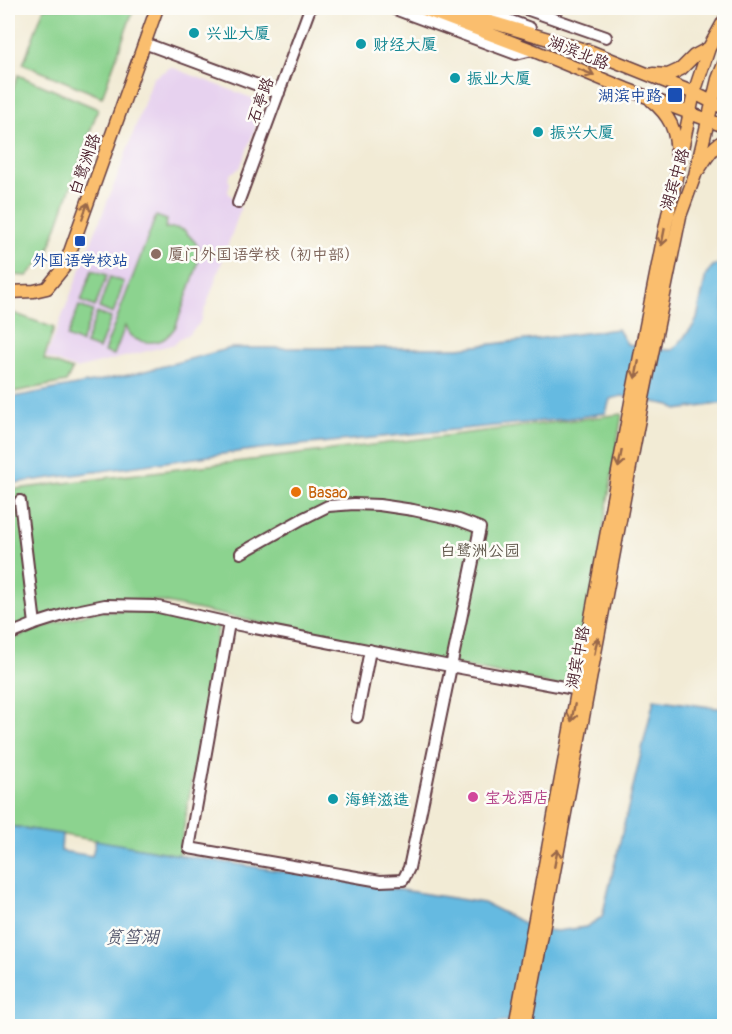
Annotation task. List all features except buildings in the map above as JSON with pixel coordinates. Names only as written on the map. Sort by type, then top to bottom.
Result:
[{"type":"main road","name":"白鹭洲路","points":[[8,292],[48,288],[65,266],[157,8]]},
{"type":"main road","name":"湖滨北路","points":[[421,8],[724,126]]},
{"type":"main road","name":"湖滨北路","points":[[449,8],[592,52],[724,108]]},
{"type":"main road","points":[[649,340],[677,172],[693,93],[709,48],[724,21]]},
{"type":"main road","points":[[648,74],[668,75],[681,69],[694,56],[709,48]]},
{"type":"main road","name":"湖宾中路","points":[[540,915],[649,340],[680,216],[695,175],[712,102],[724,64]]},
{"type":"main road","points":[[724,70],[724,81]]},
{"type":"main road","points":[[646,96],[661,109],[675,130],[677,172]]},
{"type":"main road","points":[[695,175],[719,143],[724,141]]},
{"type":"main road","points":[[514,1026],[540,915]]},
{"type":"main road","points":[[525,1026],[540,915]]},
{"type":"street","name":"石亭路","points":[[238,202],[310,8]]},
{"type":"street","points":[[392,8],[516,54],[532,50]]},
{"type":"street","points":[[476,8],[592,52]]},
{"type":"street","points":[[523,8],[554,13],[606,37]]},
{"type":"street","points":[[144,43],[279,93]]},
{"type":"street","points":[[20,501],[35,624]]},
{"type":"street","points":[[229,623],[189,848],[380,880],[403,880],[409,868],[480,528],[459,520],[391,507],[354,504],[328,506],[241,553]]},
{"type":"street","points":[[8,635],[76,611],[105,605],[153,606],[229,623],[582,691]]},
{"type":"street","points":[[357,717],[370,650]]},
{"type":"shaded area","name":"厦门外国语学校（初中部）","points":[[171,67],[257,100],[262,110],[240,168],[231,173],[228,179],[230,183],[228,192],[235,201],[234,205],[241,208],[199,324],[189,334],[175,344],[76,369],[46,357],[121,167],[153,78]]},
{"type":"green space","points":[[44,8],[134,8],[102,97],[23,64]]},
{"type":"green space","points":[[18,75],[98,109],[47,255],[27,276],[8,273],[8,104]]},
{"type":"green space","points":[[156,216],[167,220],[165,228],[184,230],[199,249],[196,270],[176,326],[164,339],[149,342],[132,337],[125,326],[114,355],[104,352]]},
{"type":"green space","points":[[92,270],[107,275],[95,307],[81,301]]},
{"type":"green space","points":[[110,277],[124,282],[113,314],[99,308]]},
{"type":"green space","points":[[79,306],[93,311],[81,343],[67,337]]},
{"type":"green space","points":[[8,311],[54,328],[44,359],[72,370],[66,382],[8,393]]},
{"type":"green space","points":[[97,313],[111,318],[99,349],[85,344]]},
{"type":"green space","name":"白鹭洲公园","points":[[622,414],[577,690],[157,601],[109,599],[8,632],[8,490]]},
{"type":"green space","points":[[152,610],[219,624],[179,855],[8,826],[8,642],[26,633],[94,611]]},
{"type":"water","points":[[724,264],[724,403],[677,410],[670,405],[622,396],[610,399],[606,413],[565,419],[259,449],[8,484],[8,398],[134,374],[231,348],[459,348],[618,329],[627,344],[672,350],[697,319],[706,274],[713,266]]},
{"type":"water","name":"筼筜湖","points":[[654,699],[724,709],[724,1026],[537,1026],[509,1021],[483,1026],[8,1026],[8,826],[62,834],[61,851],[92,856],[96,840],[484,903],[543,930],[557,931],[586,927],[602,917]]},
{"type":"place","name":"兴业大厦","points":[[194,33]]},
{"type":"place","name":"财经大厦","points":[[361,44]]},
{"type":"place","name":"振业大厦","points":[[455,78]]},
{"type":"place","name":"湖滨中路","points":[[675,95]]},
{"type":"place","name":"振兴大厦","points":[[538,132]]},
{"type":"place","name":"外国语学校站","points":[[80,241]]},
{"type":"place","name":"厦门外国语学校（初中部）","points":[[156,254]]},
{"type":"place","name":"Basao","points":[[296,492]]},
{"type":"place","name":"宝龙酒店","points":[[473,797]]},
{"type":"place","name":"海鲜滋造","points":[[333,799]]}]
